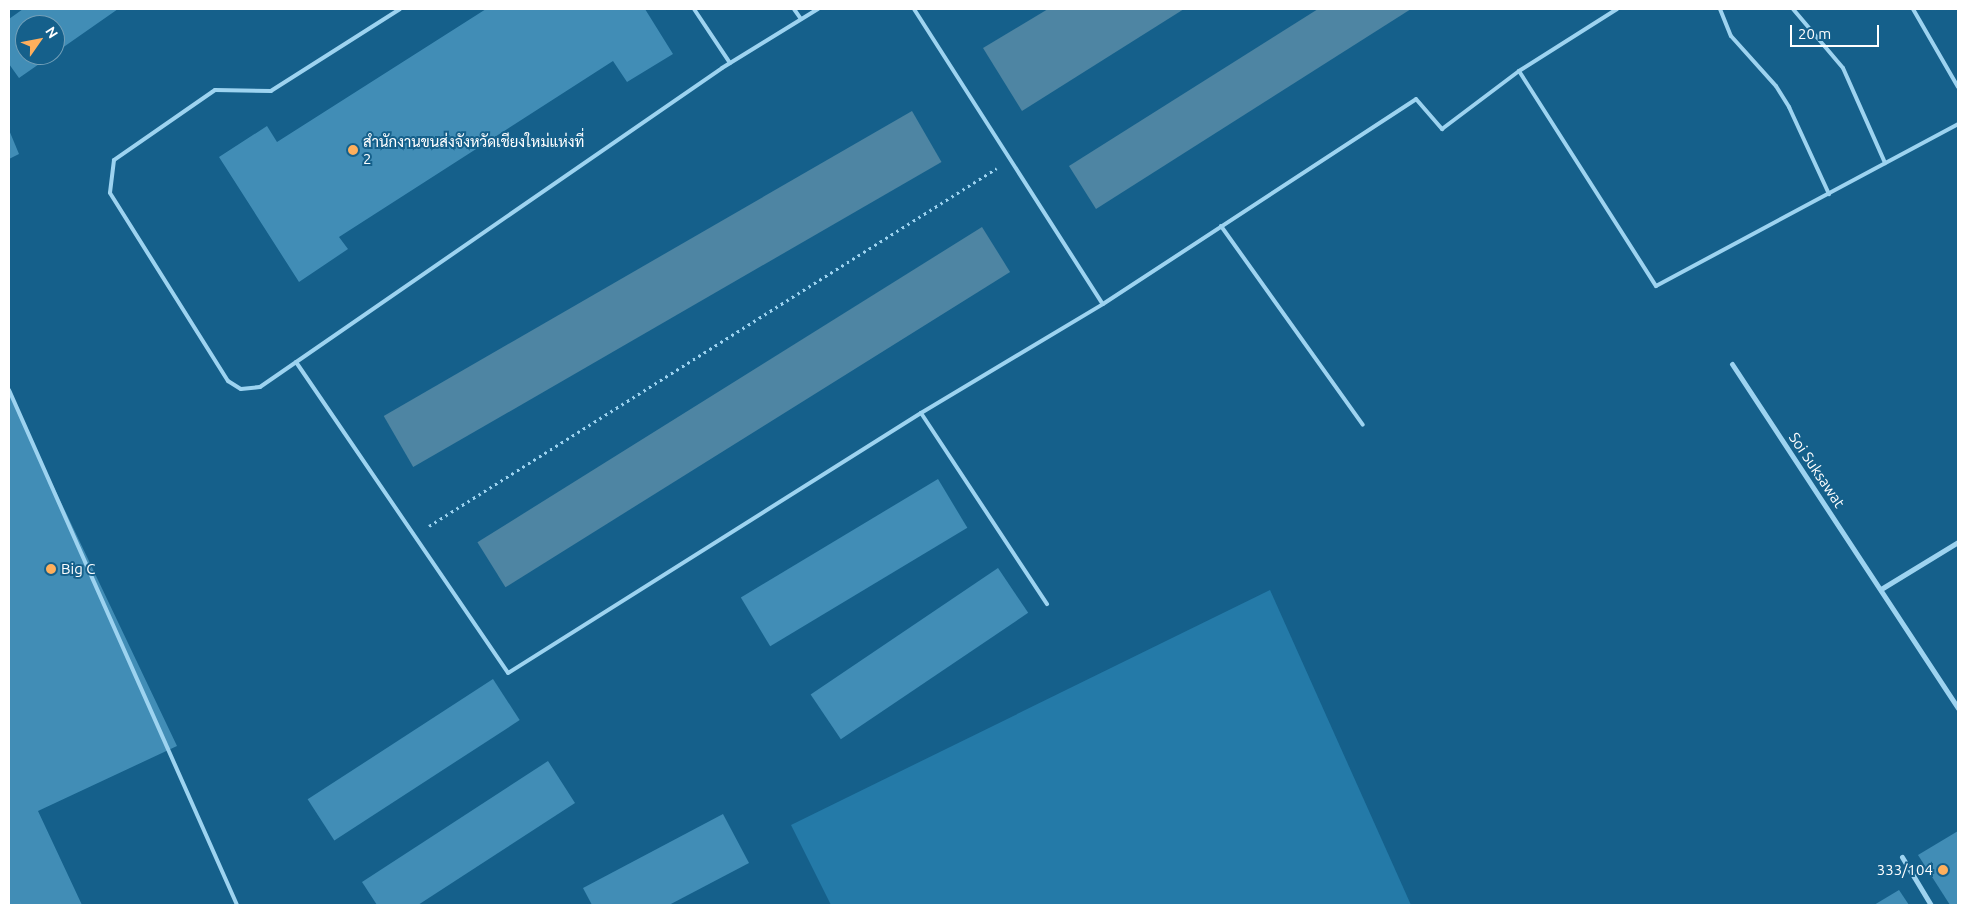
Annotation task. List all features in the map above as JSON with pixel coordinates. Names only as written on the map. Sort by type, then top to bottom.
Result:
[{"type":"street","name":"Soi Suksawat","points":[[1732,364],[1882,589],[1958,708]]},
{"type":"street","points":[[1882,589],[1958,542]]},
{"type":"street","points":[[1902,857],[1931,905]]},
{"type":"lane","points":[[400,9],[271,91],[215,90],[114,160],[110,193],[228,381],[241,389],[260,387],[730,63],[818,9]]},
{"type":"lane","points":[[694,9],[730,63]]},
{"type":"lane","points":[[794,9],[801,19]]},
{"type":"lane","points":[[914,9],[1012,159],[1103,304]]},
{"type":"lane","points":[[296,362],[416,534],[508,672],[921,413],[1103,304],[1416,99],[1442,129],[1519,71],[1617,9]]},
{"type":"lane","points":[[1720,9],[1731,36],[1776,86],[1789,107],[1829,194]]},
{"type":"lane","points":[[1793,9],[1843,68],[1886,163]]},
{"type":"lane","points":[[1913,9],[1958,87]]},
{"type":"lane","points":[[1519,71],[1656,286],[1958,124]]},
{"type":"lane","points":[[1221,226],[1363,425]]},
{"type":"lane","points":[[9,390],[237,905]]},
{"type":"lane","points":[[921,413],[1047,604]]},
{"type":"path","points":[[416,534],[1012,159]]},
{"type":"shaded area","points":[[1048,9],[1184,9],[1022,111],[983,48]]},
{"type":"shaded area","points":[[1318,9],[1411,9],[1096,209],[1069,166]]},
{"type":"shaded area","points":[[912,111],[942,162],[413,467],[384,416]]},
{"type":"shaded area","points":[[982,227],[1010,272],[505,587],[477,542]]},
{"type":"shaded area","points":[[1270,590],[1411,905],[831,905],[791,825]]},
{"type":"building","points":[[23,9],[118,9],[65,46],[65,15],[15,15],[15,65],[38,65],[19,78],[9,64],[9,19]]},
{"type":"building","name":"สำนักงานขนส่งจังหวัดเชียงใหม่แห่งที่ 2","points":[[486,9],[645,9],[673,54],[627,82],[613,61],[339,237],[348,249],[299,282],[219,157],[267,126],[277,142]]},
{"type":"building","points":[[9,130],[19,154],[9,159]]},
{"type":"building","name":"Big C","points":[[9,393],[177,746],[38,811],[82,905],[9,905]]},
{"type":"building","points":[[938,479],[967,528],[770,646],[741,597]]},
{"type":"building","points":[[998,568],[1028,613],[841,739],[811,694]]},
{"type":"building","points":[[493,679],[520,720],[334,840],[308,799]]},
{"type":"building","points":[[548,761],[575,803],[418,905],[377,905],[362,882]]},
{"type":"building","points":[[723,814],[749,863],[669,905],[592,905],[583,888]]},
{"type":"building","name":"333/104","points":[[1958,831],[1958,905],[1950,905],[1918,855]]},
{"type":"building","points":[[1899,890],[1909,905],[1874,905]]},
{"type":"place","name":"สำนักงานขนส่งจังหวัดเชียงใหม่แห่งที่ 2","points":[[353,150]]},
{"type":"place","name":"Big C","points":[[51,569]]},
{"type":"place","name":"333/104","points":[[1943,870]]}]
